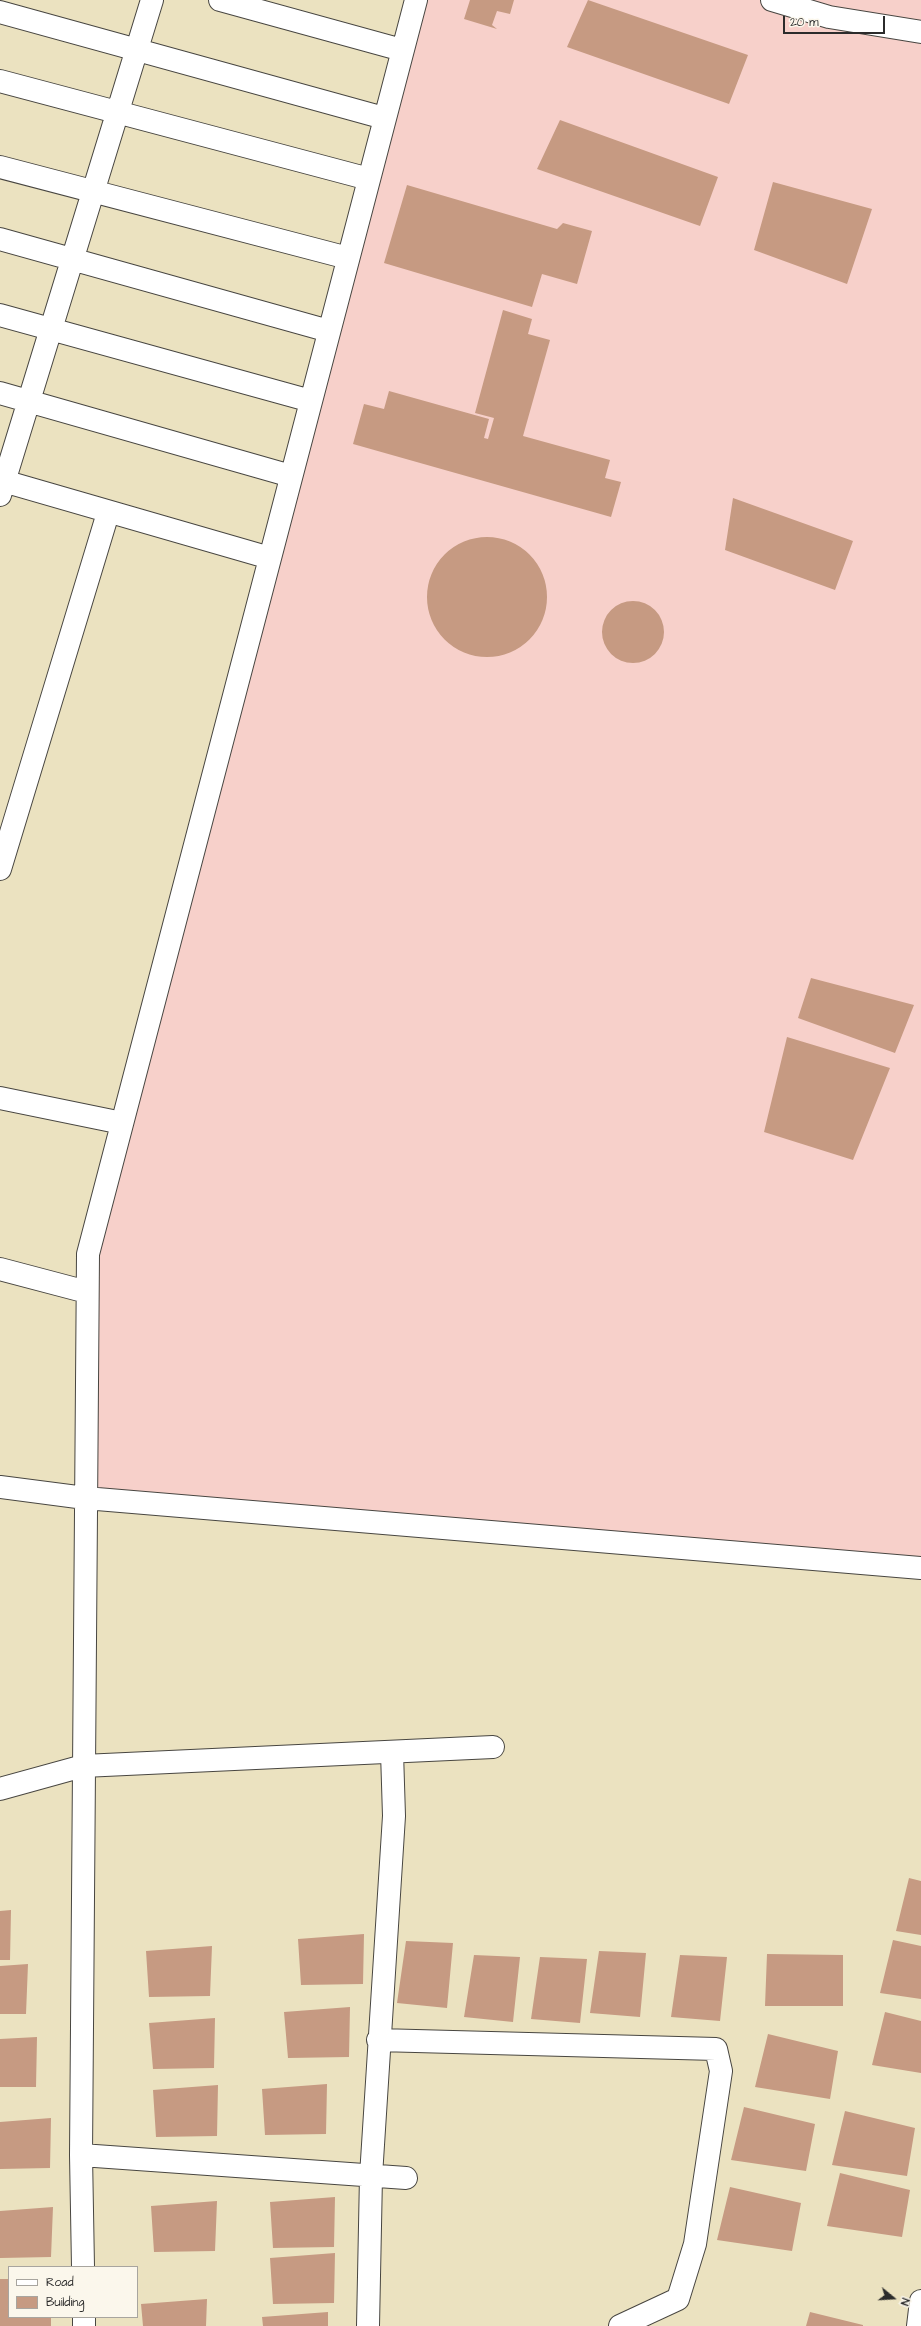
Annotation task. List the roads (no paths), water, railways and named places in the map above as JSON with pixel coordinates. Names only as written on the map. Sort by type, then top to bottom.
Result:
[{"type":"street","points":[[152,0],[2,486],[108,513],[270,558]]},
{"type":"street","points":[[220,0],[402,50]]},
{"type":"street","points":[[83,2266],[81,2155],[88,1254],[416,0]]},
{"type":"street","points":[[772,0],[829,17],[921,32]]},
{"type":"street","points":[[0,12],[384,118]]},
{"type":"street","points":[[0,81],[369,179]]},
{"type":"street","points":[[0,167],[348,258]]},
{"type":"street","points":[[0,239],[329,331]]},
{"type":"street","points":[[0,314],[311,401]]},
{"type":"street","points":[[0,393],[291,476]]},
{"type":"street","points":[[0,869],[108,513]]},
{"type":"street","points":[[0,1098],[122,1123]]},
{"type":"street","points":[[0,1269],[88,1292]]},
{"type":"street","points":[[0,1487],[85,1498],[921,1568]]},
{"type":"street","points":[[0,1789],[83,1766],[493,1747]]},
{"type":"street","points":[[368,2326],[371,2176],[378,2040],[394,1816],[392,1752]]},
{"type":"street","points":[[378,2040],[716,2049],[721,2072],[695,2244],[678,2299],[620,2326]]},
{"type":"street","points":[[81,2155],[406,2178]]},
{"type":"street","points":[[918,2326],[921,2301]]}]
